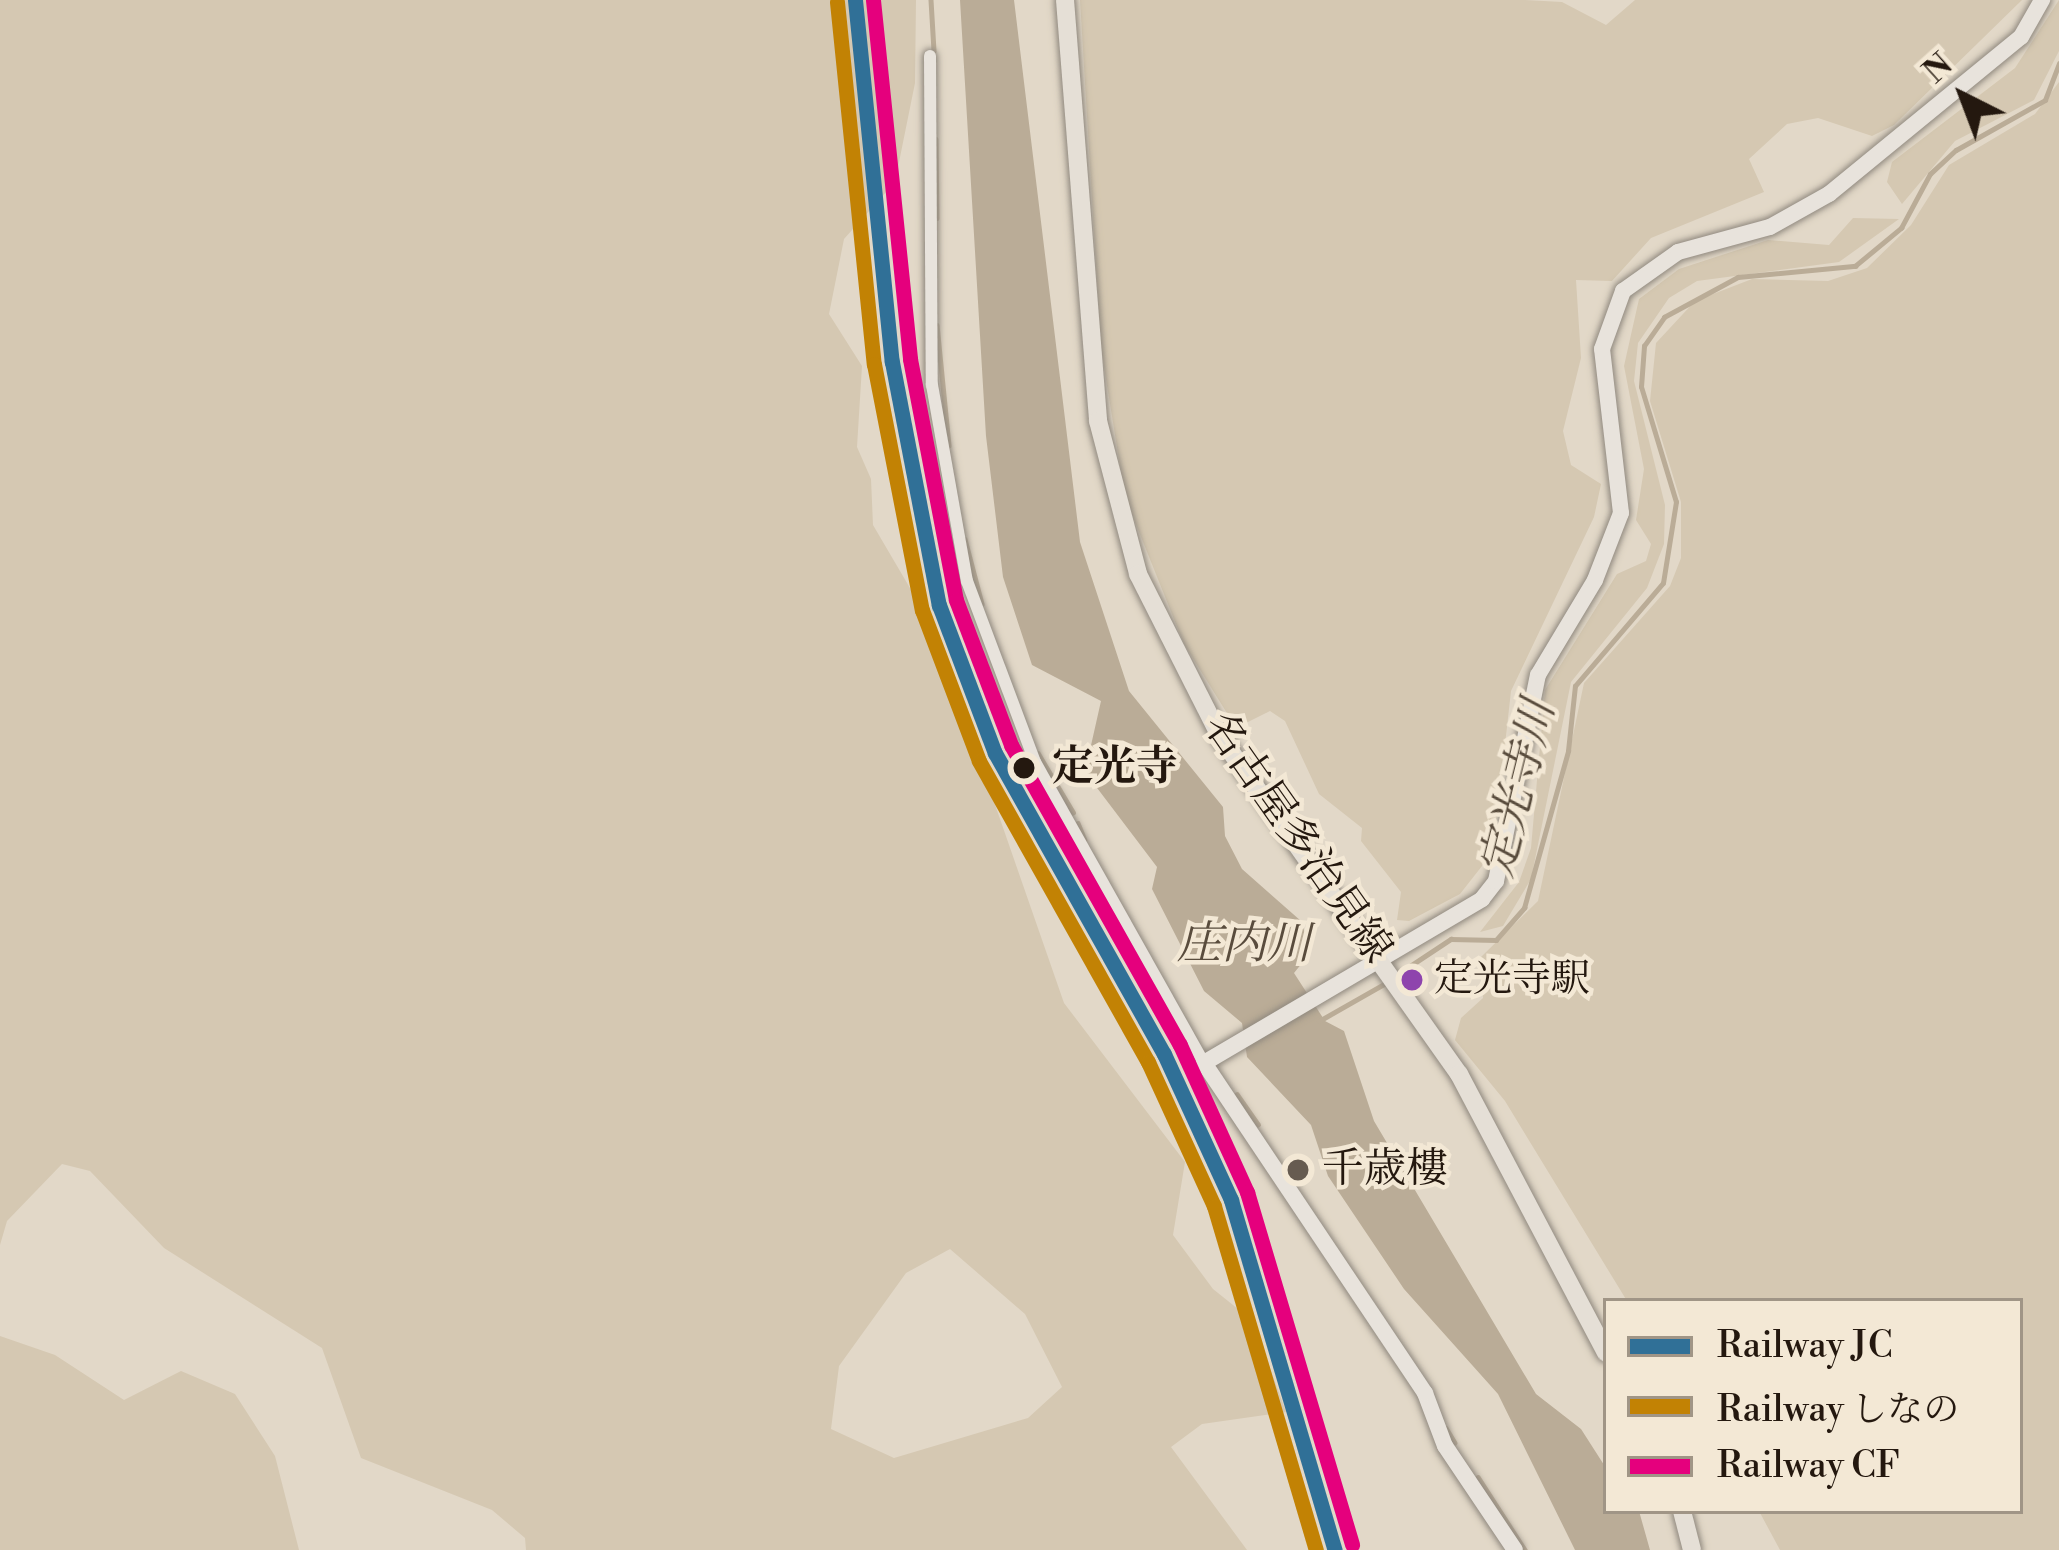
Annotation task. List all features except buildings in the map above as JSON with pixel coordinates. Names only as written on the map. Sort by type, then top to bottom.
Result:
[{"type":"main road","name":"名古屋多治見線","points":[[1065,0],[1099,421],[1124,533],[1221,738],[1459,1074],[1603,1347]]},
{"type":"main road","points":[[1515,1550],[1445,1446],[1425,1393],[1204,1063],[1359,964],[1382,960],[1481,899],[1503,865],[1538,675],[1595,580],[1621,513],[1601,349],[1623,291],[1665,258],[1771,227],[1829,194],[2021,38],[2042,0]]},
{"type":"main road","points":[[1683,1514],[1692,1550]]},
{"type":"street","points":[[930,56],[932,385],[967,581],[1035,762],[1204,1063]]},
{"type":"shaded area","points":[[0,0],[916,0],[915,83],[895,182],[844,239],[829,314],[862,366],[857,447],[871,479],[873,525],[934,629],[1064,1003],[1185,1162],[1173,1235],[1213,1289],[1253,1321],[1286,1412],[1202,1424],[1171,1447],[1247,1550],[526,1550],[525,1538],[492,1510],[361,1458],[322,1348],[164,1248],[90,1171],[62,1164],[7,1221],[0,1245]],"holes":[[[950,1249],[1025,1314],[1062,1387],[1028,1418],[894,1458],[831,1429],[839,1366],[906,1273]]]},
{"type":"shaded area","points":[[1080,0],[1525,0],[1562,2],[1606,25],[1635,0],[2022,0],[1894,125],[1872,136],[1818,118],[1787,124],[1749,159],[1764,192],[1651,238],[1612,281],[1576,280],[1581,358],[1563,431],[1571,465],[1601,484],[1594,517],[1511,691],[1493,852],[1460,894],[1409,921],[1397,920],[1401,892],[1361,841],[1362,828],[1319,794],[1285,721],[1270,711],[1246,723],[1230,718],[1184,644],[1125,497],[1101,348]]},
{"type":"shaded area","points":[[2059,0],[2059,51],[2034,100],[1955,141],[1902,204],[1887,182],[1892,162],[2015,68]]},
{"type":"shaded area","points":[[2059,82],[2059,1550],[1780,1550],[1761,1514],[2023,1514],[2023,1298],[1625,1298],[1505,1101],[1455,1040],[1461,1018],[1483,998],[1480,958],[1538,901],[1584,683],[1670,586],[1681,558],[1681,502],[1650,401],[1656,343],[1695,301],[1752,279],[1828,281],[1867,268],[1911,225],[1949,165],[2035,114]]},
{"type":"shaded area","points":[[1853,218],[1899,219],[1839,262],[1697,281],[1669,298],[1638,343],[1634,381],[1665,505],[1664,544],[1647,588],[1571,682],[1531,879],[1503,926],[1480,932],[1519,882],[1531,848],[1545,690],[1617,574],[1646,561],[1651,544],[1636,520],[1644,469],[1624,366],[1639,299],[1679,269],[1768,240],[1829,245]]},
{"type":"shaded area","points":[[0,1336],[55,1355],[124,1400],[181,1371],[235,1394],[275,1456],[299,1550],[0,1550]]},
{"type":"water","name":"庄内川","points":[[960,0],[1014,0],[1080,542],[1129,691],[1223,807],[1225,836],[1242,869],[1301,921],[1311,952],[1294,973],[1325,1021],[1344,1031],[1374,1121],[1536,1394],[1581,1429],[1603,1463],[1603,1514],[1640,1514],[1650,1550],[1575,1550],[1498,1394],[1404,1289],[1328,1176],[1311,1125],[1247,1057],[1242,1023],[1204,991],[1152,889],[1157,867],[1085,772],[1101,701],[1032,665],[1003,577],[986,436]]},
{"type":"waterway","points":[[931,0],[934,51]]},
{"type":"waterway","name":"定光寺川","points":[[1395,976],[1451,939],[1496,940],[1524,908],[1568,751],[1575,686],[1663,583],[1676,502],[1641,387],[1644,346],[1664,317],[1738,277],[1855,266],[1901,228],[1930,174],[1956,150],[2045,100],[2059,64]]},
{"type":"waterway","points":[[936,139],[937,218]]},
{"type":"waterway","points":[[937,325],[949,445]]},
{"type":"waterway","points":[[965,539],[982,604]]},
{"type":"waterway","points":[[1038,753],[1073,812]]},
{"type":"waterway","points":[[1078,823],[1085,840]]},
{"type":"waterway","points":[[1319,1021],[1386,983]]},
{"type":"waterway","points":[[1237,1094],[1258,1124]]},
{"type":"waterway","points":[[1446,1428],[1455,1443]]},
{"type":"waterway","points":[[1478,1477],[1525,1550]]},
{"type":"rail line","name":"JC","points":[[855,0],[892,362],[939,605],[995,753],[1164,1054],[1231,1200],[1335,1550]]},
{"type":"rail line","name":"CF","points":[[873,0],[910,359],[956,600],[1011,745],[1180,1045],[1247,1192],[1352,1545]]},
{"type":"rail line","name":"しなの","points":[[837,2],[874,364],[922,610],[979,761],[1148,1062],[1214,1206],[1316,1550]]},
{"type":"place","name":"定光寺","points":[[1024,768]]},
{"type":"place","name":"定光寺駅","points":[[1412,980]]},
{"type":"place","name":"千歳樓","points":[[1298,1170]]}]
